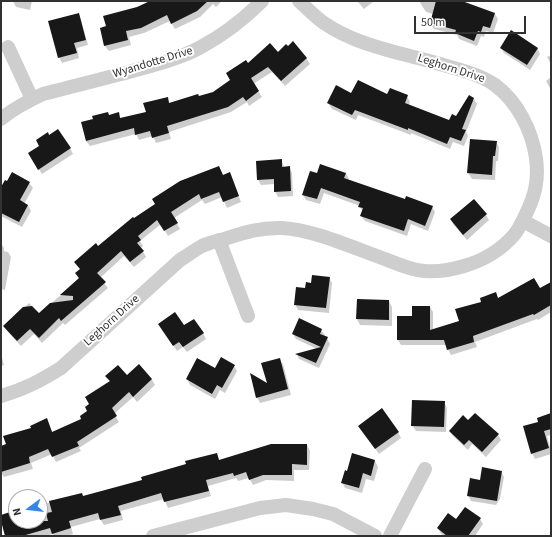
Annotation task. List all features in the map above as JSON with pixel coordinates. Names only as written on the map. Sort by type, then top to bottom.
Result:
[{"type":"street","name":"Wyandotte Drive","points":[[1,119],[12,110],[43,94],[163,62],[200,48],[222,35],[243,19],[262,1]]},
{"type":"street","name":"Leghorn Drive","points":[[1,396],[19,391],[41,381],[61,368],[180,260],[203,246],[250,230],[283,228],[298,230],[324,237],[400,265],[423,271],[450,270],[478,262],[508,242],[517,231],[532,203],[536,187],[537,174],[534,146],[529,131],[522,115],[510,99],[495,85],[480,77],[456,68],[365,43],[342,34],[323,22],[299,1]]},
{"type":"street","points":[[8,47],[32,99]]},
{"type":"street","points":[[523,221],[551,236]]},
{"type":"street","points":[[219,240],[248,316]]},
{"type":"street","points":[[390,536],[425,469]]},
{"type":"street","points":[[154,536],[260,508],[286,506],[313,509],[333,514],[375,536]]},
{"type":"building","points":[[150,1],[208,1],[197,11],[171,24],[167,15],[141,28],[126,31],[128,40],[104,46],[100,28],[106,26],[103,16],[137,7]]},
{"type":"building","points":[[436,1],[462,1],[495,13],[490,28],[483,26],[481,32],[478,31],[474,41],[455,33],[456,30],[430,23]]},
{"type":"building","points":[[79,13],[86,40],[74,43],[77,53],[58,58],[48,21]]},
{"type":"building","points":[[511,30],[538,48],[527,65],[500,48]]},
{"type":"building","points":[[293,41],[307,58],[281,81],[268,67],[251,78],[259,91],[246,101],[243,97],[228,107],[167,126],[169,133],[152,138],[150,131],[135,135],[134,128],[86,141],[81,122],[93,119],[92,116],[108,112],[109,115],[119,112],[120,118],[146,112],[143,103],[168,97],[169,103],[198,94],[199,96],[213,92],[230,80],[226,73],[246,60],[248,63],[270,43],[278,52],[286,44],[288,46]]},
{"type":"building","points":[[358,80],[387,94],[390,88],[408,95],[405,103],[449,120],[452,114],[456,116],[469,95],[474,98],[462,129],[466,130],[461,141],[450,137],[447,144],[408,128],[408,130],[355,110],[352,115],[327,103],[336,85],[351,93]]},
{"type":"building","points":[[58,129],[71,148],[38,170],[28,153],[39,146],[36,140],[48,132],[49,135]]},
{"type":"building","points":[[470,139],[497,141],[495,156],[493,156],[492,175],[467,173]]},
{"type":"building","points":[[282,159],[282,167],[290,166],[291,191],[274,192],[274,179],[257,180],[256,161]]},
{"type":"building","points":[[320,164],[346,173],[344,178],[405,199],[406,196],[433,206],[425,226],[408,219],[404,231],[360,216],[363,208],[358,207],[360,202],[321,188],[317,199],[302,195],[310,171],[317,173]]},
{"type":"building","points":[[219,166],[223,175],[230,172],[239,196],[223,202],[219,192],[201,199],[199,194],[171,212],[178,223],[164,231],[157,220],[138,236],[141,240],[137,243],[144,251],[130,262],[121,251],[97,273],[106,282],[61,321],[59,318],[39,338],[30,329],[17,341],[3,326],[23,307],[32,306],[39,313],[50,303],[73,300],[73,296],[60,295],[79,278],[75,273],[80,269],[74,262],[96,243],[98,246],[133,217],[134,218],[155,204],[152,199],[180,181]]},
{"type":"building","points":[[12,172],[30,182],[20,200],[28,205],[19,222],[1,213],[1,187],[5,180],[7,181]]},
{"type":"building","points":[[474,199],[487,214],[463,235],[450,219]]},
{"type":"building","points":[[312,275],[330,277],[326,308],[294,305],[296,287],[305,288],[306,282],[311,283]]},
{"type":"building","points":[[534,278],[540,288],[551,282],[551,305],[534,315],[533,314],[473,336],[474,342],[447,350],[444,340],[397,340],[397,316],[412,316],[412,306],[430,306],[430,330],[459,321],[455,309],[481,302],[480,298],[496,292],[498,298]]},
{"type":"building","points":[[357,299],[389,300],[389,320],[356,319]]},
{"type":"building","points":[[175,312],[184,325],[194,319],[204,333],[183,347],[179,342],[173,346],[158,324]]},
{"type":"building","points":[[299,318],[322,329],[320,334],[328,337],[316,363],[295,354],[321,347],[292,334]]},
{"type":"building","points":[[221,357],[235,365],[222,388],[217,385],[212,394],[186,379],[197,358],[215,368]]},
{"type":"building","points":[[280,358],[288,389],[256,398],[250,373],[267,383],[261,363]]},
{"type":"building","points":[[139,364],[152,379],[133,397],[129,392],[112,408],[117,416],[77,442],[79,446],[52,457],[48,449],[29,457],[30,463],[1,472],[1,446],[6,444],[3,436],[31,428],[30,426],[47,418],[52,432],[81,419],[80,416],[87,411],[85,407],[89,404],[85,397],[110,381],[105,376],[118,365],[127,375]]},
{"type":"building","points":[[412,400],[445,401],[444,427],[411,426]]},
{"type":"building","points":[[382,408],[399,432],[375,449],[358,426]]},
{"type":"building","points":[[475,413],[499,434],[482,452],[469,440],[464,445],[449,431],[463,415],[468,420]]},
{"type":"building","points":[[551,413],[551,429],[544,431],[549,448],[531,454],[523,426],[538,422],[537,418]]},
{"type":"building","points":[[271,444],[307,444],[307,465],[292,464],[292,475],[263,475],[249,480],[246,472],[234,476],[233,473],[206,480],[209,491],[164,502],[161,493],[118,506],[121,515],[100,520],[98,513],[69,521],[71,528],[52,534],[50,528],[48,529],[48,513],[52,512],[49,501],[82,493],[83,496],[142,480],[141,477],[186,464],[185,461],[217,453],[219,460]]},
{"type":"building","points":[[352,453],[375,460],[371,476],[363,473],[359,488],[341,483],[345,470],[347,471]]},
{"type":"building","points":[[482,467],[502,471],[497,501],[467,496],[470,478],[480,480]]},
{"type":"building","points":[[465,507],[481,518],[468,536],[447,536],[437,528],[448,513],[456,519]]},
{"type":"building","points":[[8,513],[8,529],[46,529],[22,536],[5,536],[1,515]]}]
